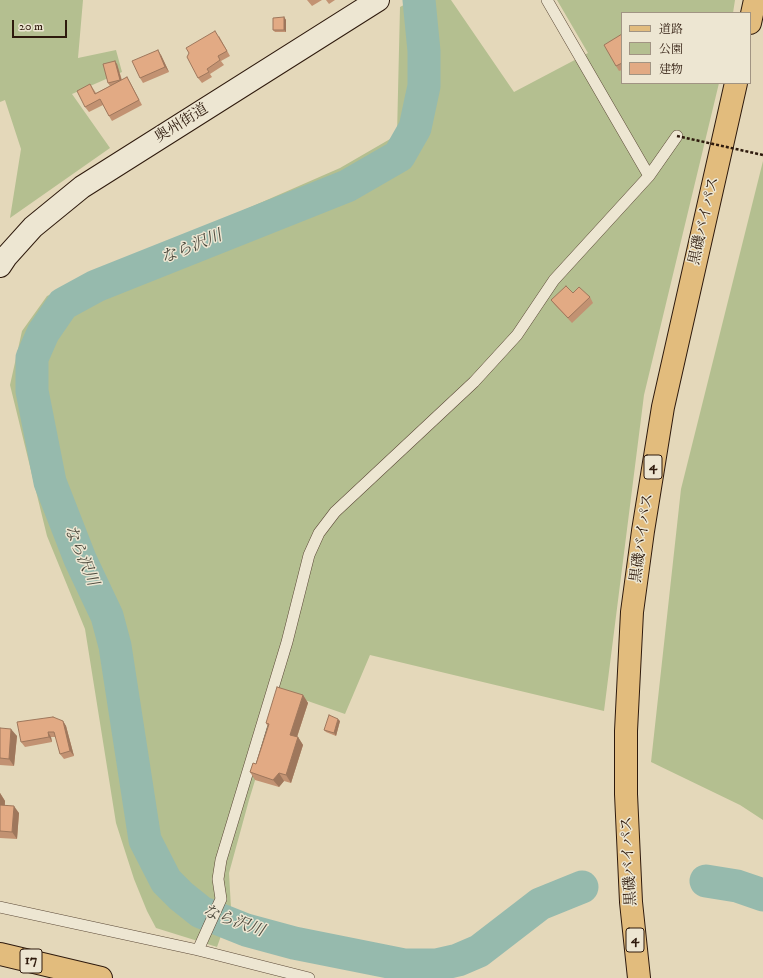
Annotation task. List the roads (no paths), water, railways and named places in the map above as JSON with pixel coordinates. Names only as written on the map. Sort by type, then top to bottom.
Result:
[{"type":"main road","name":"奥州街道","points":[[0,266],[6,257],[33,227],[82,187],[378,0]]},
{"type":"main road","points":[[751,18],[755,0]]},
{"type":"main road","name":"黒磯バイパス","points":[[639,978],[631,902],[626,731],[632,612],[643,531],[664,407],[736,84]]},
{"type":"main road","name":"17","points":[[0,954],[101,978]]},
{"type":"main road","name":"17","points":[[62,969],[87,978]]},
{"type":"lane","points":[[547,0],[648,176]]},
{"type":"lane","points":[[198,950],[221,899],[218,879],[221,860],[287,642],[309,555],[319,533],[335,512],[474,382],[516,335],[554,280],[648,176],[677,136]]},
{"type":"lane","points":[[0,907],[198,950],[309,978]]},
{"type":"waterway","name":"なら沢川","points":[[419,0],[424,51],[424,86],[415,128],[399,156],[347,186],[96,286],[63,304],[43,333],[32,358],[32,391],[50,482],[80,559],[107,616],[115,646],[145,840],[166,881],[181,896],[201,912],[246,930],[294,943],[404,965],[436,965],[458,960],[479,951],[540,904],[582,887]]},
{"type":"waterway","name":"なら沢川","points":[[706,881],[737,886],[763,895]]}]
